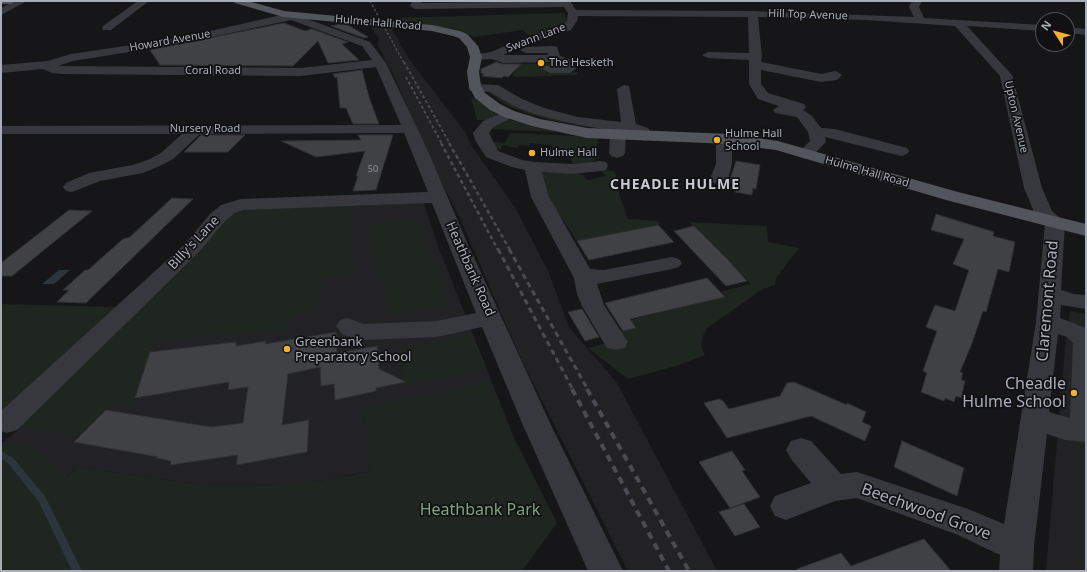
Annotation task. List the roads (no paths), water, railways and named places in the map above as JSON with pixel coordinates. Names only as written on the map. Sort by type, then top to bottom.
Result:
[{"type":"main road","points":[[1,1],[17,2]]},
{"type":"main road","name":"Hulme Hall Road","points":[[238,1],[294,16],[390,23],[447,30],[466,39],[472,46],[476,57]]},
{"type":"main road","points":[[475,88],[473,72],[476,57]]},
{"type":"main road","name":"Hulme Hall Road","points":[[475,88],[485,100],[509,114],[556,128],[587,133],[624,131],[645,136],[752,141],[805,154],[952,196],[1086,230]]},
{"type":"street","points":[[107,28],[144,1]]},
{"type":"street","points":[[917,1],[914,7],[920,20]]},
{"type":"street","points":[[1,12],[17,2]]},
{"type":"street","points":[[419,4],[565,2]]},
{"type":"street","name":"Swann Lane","points":[[476,57],[493,55],[523,42],[568,28],[572,21],[573,13],[565,2]]},
{"type":"street","name":"Hill Top Avenue","points":[[573,13],[752,14],[920,20],[1035,27]]},
{"type":"street","points":[[752,14],[754,19],[756,61],[754,74],[755,84],[764,96],[775,101],[799,107]]},
{"type":"street","name":"Heathbank Road","points":[[294,16],[366,44],[380,64],[410,129],[536,423],[606,571]]},
{"type":"street","name":"Howard Avenue","points":[[49,65],[71,58],[184,40],[294,16]]},
{"type":"street","name":"Upton Avenue","points":[[957,22],[1006,75],[1033,188],[1044,214],[1055,222]]},
{"type":"street","points":[[1075,31],[1086,32]]},
{"type":"street","points":[[526,50],[553,49],[555,58]]},
{"type":"street","points":[[493,55],[503,59],[555,58],[568,63],[570,69],[550,69]]},
{"type":"street","points":[[708,55],[756,61],[821,78],[833,77],[836,75]]},
{"type":"street","name":"Coral Road","points":[[49,65],[48,67],[52,69],[62,70],[300,72],[380,64]]},
{"type":"street","points":[[1,69],[49,65]]},
{"type":"street","name":"Hulme Hall Road","points":[[475,88],[493,88],[528,107],[559,116],[624,131]]},
{"type":"street","points":[[617,153],[624,131],[624,90]]},
{"type":"street","points":[[765,109],[794,111],[802,114],[807,119],[816,132],[818,142],[805,154]]},
{"type":"street","points":[[509,114],[488,124],[481,133],[483,140],[492,154],[518,164],[534,167],[572,169],[600,166]]},
{"type":"street","points":[[95,173],[137,169],[156,162],[167,156],[197,129]]},
{"type":"street","name":"Nursery Road","points":[[1,130],[410,129]]},
{"type":"street","points":[[816,132],[836,134],[901,151]]},
{"type":"street","points":[[719,179],[724,164],[724,139]]},
{"type":"street","points":[[72,187],[95,173],[104,161],[125,161]]},
{"type":"street","points":[[534,167],[533,174],[540,197],[579,270],[585,276],[595,278],[604,277],[672,263]]},
{"type":"street","name":"Billy's Lane","points":[[7,422],[193,247],[218,217],[228,208],[241,205],[438,197]]},
{"type":"street","name":"Claremont Road","points":[[1017,559],[1048,322],[1055,222]]},
{"type":"street","points":[[585,276],[588,294],[593,306],[616,342]]},
{"type":"street","points":[[1050,294],[1072,301],[1086,302]]},
{"type":"street","points":[[348,326],[352,329],[363,332],[423,330],[491,317]]},
{"type":"street","points":[[1035,418],[1065,430],[1085,431],[1085,341],[1080,332],[1048,322]]},
{"type":"street","points":[[801,450],[834,488]]},
{"type":"street","name":"Beechwood Grove","points":[[786,506],[834,488],[857,486],[968,524],[1017,559]]},
{"type":"waterway","points":[[1,454],[10,460],[42,499],[77,571]]},
{"type":"railway","points":[[370,1],[404,63]]},
{"type":"railway","points":[[404,62],[450,144]]},
{"type":"railway","points":[[406,77],[442,144]]},
{"type":"railway","points":[[441,143],[498,250]]},
{"type":"railway","points":[[449,143],[510,250]]},
{"type":"railway","points":[[498,249],[573,390]]},
{"type":"railway","points":[[509,249],[588,390]]},
{"type":"railway","points":[[572,389],[669,571]]},
{"type":"railway","points":[[587,389],[689,571]]},
{"type":"place","name":"The Hesketh","points":[[541,63]]},
{"type":"place","name":"Hulme Hall School","points":[[717,140]]},
{"type":"place","name":"Hulme Hall","points":[[532,153]]},
{"type":"place","name":"Greenbank Preparatory School","points":[[287,349]]},
{"type":"place","name":"Cheadle Hulme School","points":[[1074,393]]},
{"type":"district","name":"CHEADLE HULME","points":[[675,185]]},
{"type":"park label","name":"Heathbank Park","points":[[480,510]]}]
